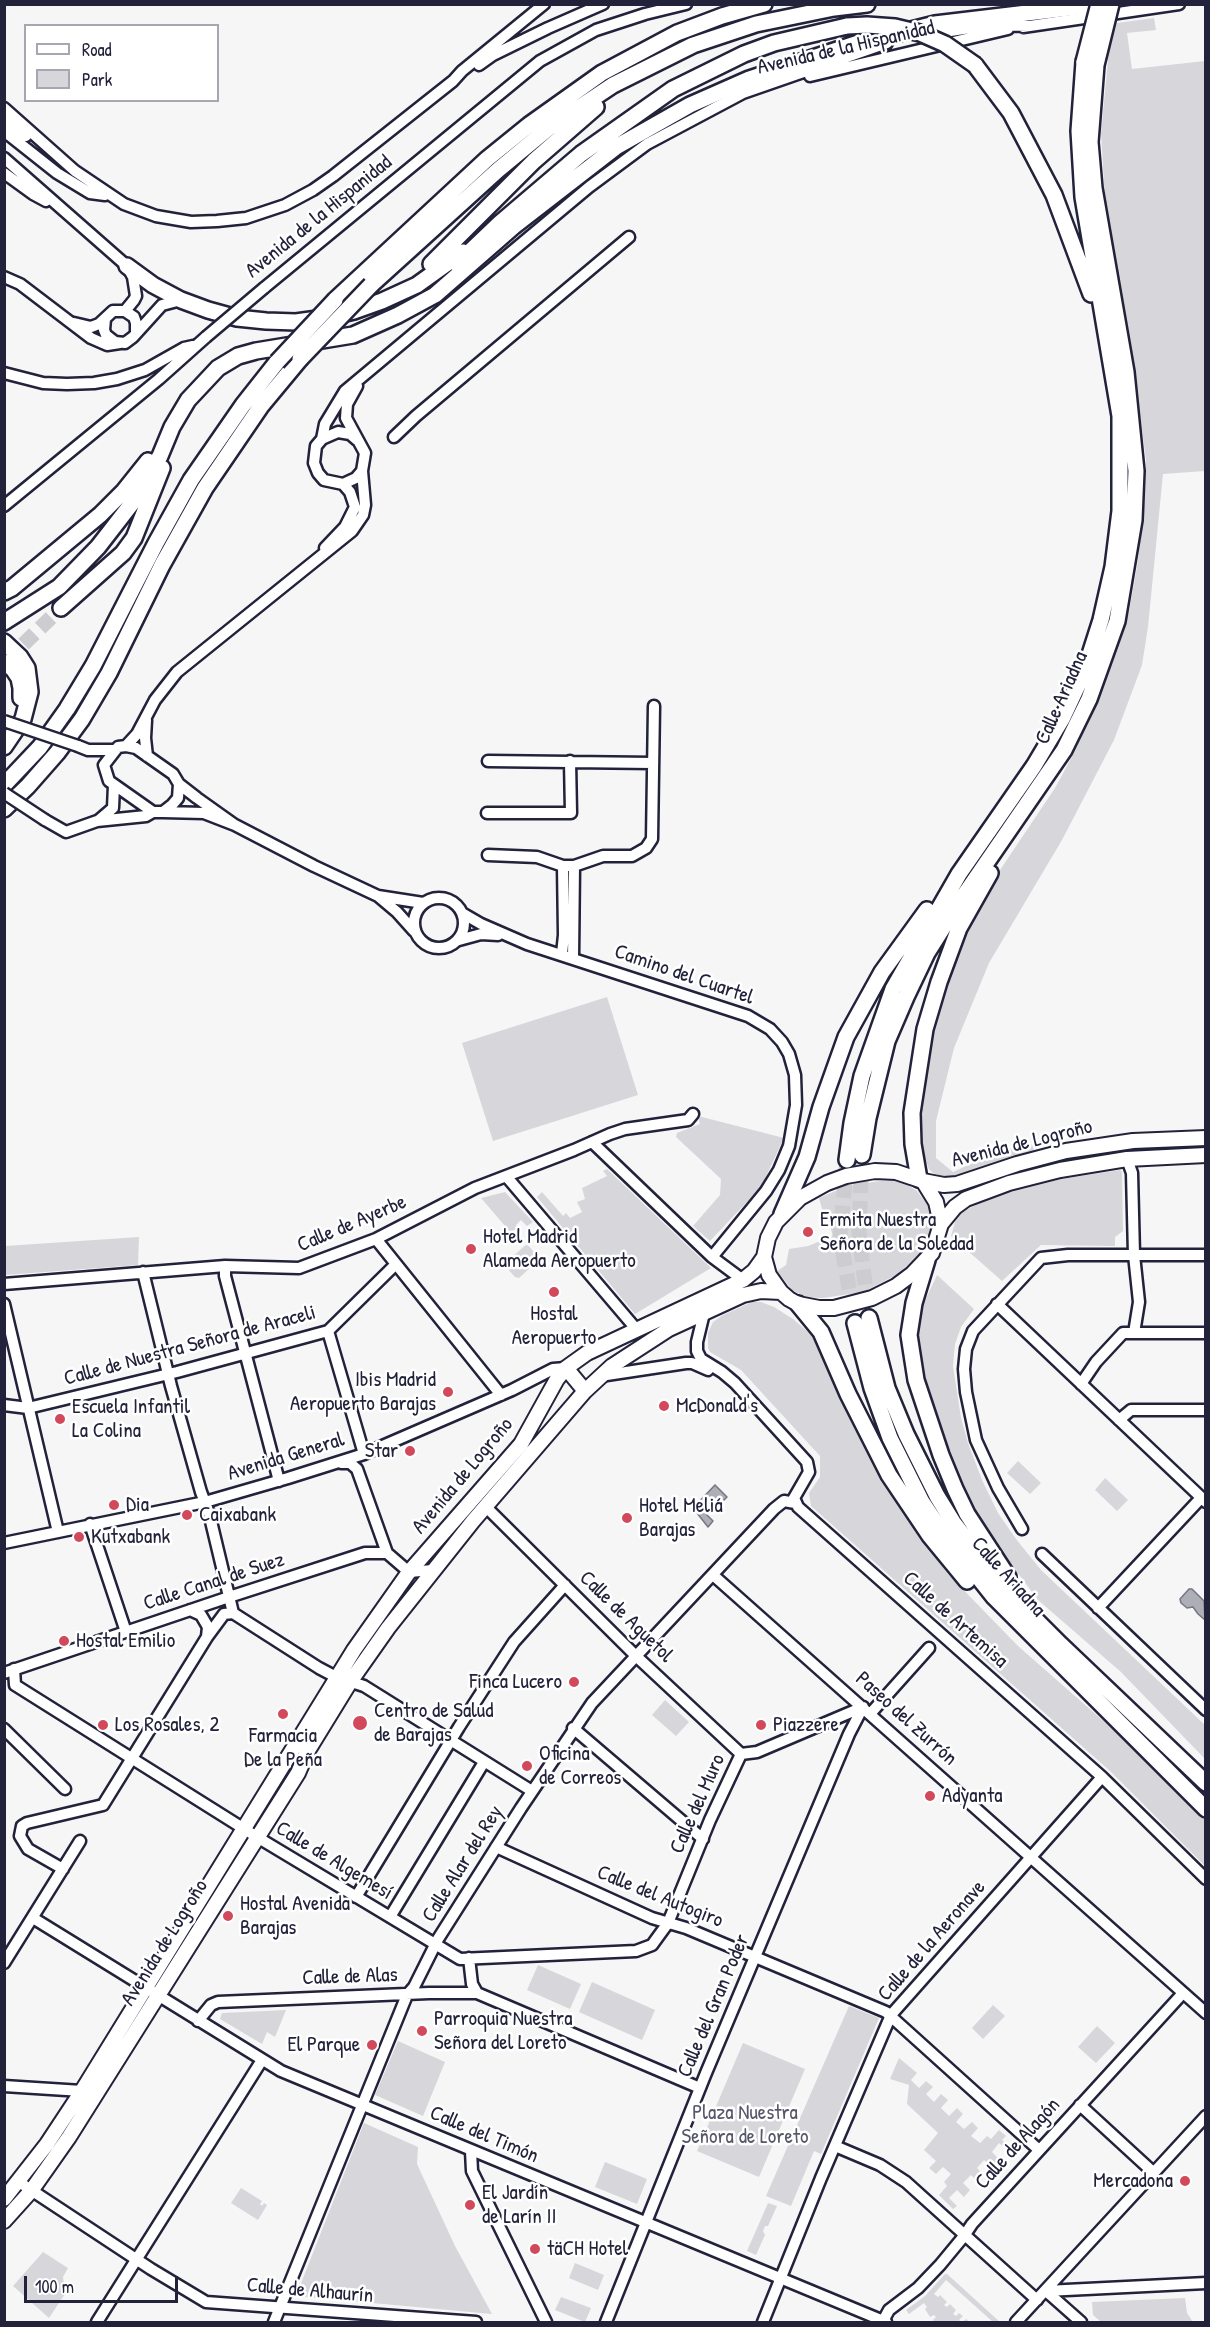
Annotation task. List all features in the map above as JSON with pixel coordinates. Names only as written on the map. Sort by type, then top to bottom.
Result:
[{"type":"highway","points":[[4,785],[40,747],[67,709],[93,666],[191,480],[243,405],[277,362],[335,300],[488,159],[529,125],[602,73],[677,33],[722,16],[764,4]]},
{"type":"highway","points":[[4,809],[57,753],[81,719],[109,673],[162,565],[205,488],[261,406],[300,359],[371,285],[498,170],[550,127],[613,85],[693,45],[756,24],[834,8],[867,4]]},
{"type":"highway","points":[[4,592],[12,588],[108,507],[145,465],[172,428],[188,400],[218,368],[238,356],[256,351],[352,335],[398,315],[435,295],[514,226],[616,147],[700,101],[749,79],[855,44],[935,24],[1100,4],[1079,121],[1080,163],[1085,214],[1120,416],[1120,470]]},
{"type":"highway","points":[[1090,63],[1111,4]]},
{"type":"highway","points":[[127,266],[153,285],[181,300],[237,318],[276,321],[325,318],[354,311],[417,285],[500,223],[581,154],[673,89],[744,54],[774,43],[847,26],[886,26],[920,33],[945,44],[975,65],[1011,113],[1054,195],[1078,253],[1090,291],[1103,343],[1120,470]]},
{"type":"highway","name":"Calle Ariadna","points":[[862,1155],[868,1118],[887,1041],[927,953],[1064,750],[1089,699],[1117,621],[1134,520],[1136,471],[1130,405],[1098,213],[1090,142],[1090,63]]},
{"type":"highway","points":[[382,301],[419,276],[451,247],[565,132],[645,68]]},
{"type":"highway","points":[[398,315],[461,261],[500,223]]},
{"type":"highway","points":[[61,608],[123,552],[134,538],[159,475],[200,387]]},
{"type":"highway","points":[[9,620],[59,586],[117,525],[136,498],[160,456],[172,428]]},
{"type":"highway","name":"Calle Ariadna","points":[[847,1160],[862,1076],[893,989],[959,874],[1034,766],[1062,719],[1085,670],[1101,620],[1113,567],[1120,511],[1120,470]]},
{"type":"highway","points":[[4,642],[20,657],[27,668],[30,692],[23,719],[4,747]]},
{"type":"highway","points":[[4,662],[13,669],[21,688],[20,703],[4,734]]},
{"type":"highway","points":[[921,1180],[913,1144],[912,1113],[925,1029],[939,982],[959,928],[988,877],[1044,794],[1064,750]]},
{"type":"highway","points":[[782,1214],[807,1157],[836,1064],[864,1001],[882,972],[934,901],[959,874]]},
{"type":"highway","points":[[927,1260],[914,1303],[909,1335],[914,1369],[941,1455],[967,1514],[1011,1581],[1167,1745]]},
{"type":"highway","points":[[798,1304],[821,1332],[871,1443],[894,1483],[930,1536],[986,1603],[1046,1663],[1155,1758]]},
{"type":"highway","name":"Calle Ariadna","points":[[1206,1782],[1004,1588],[953,1522],[937,1496],[906,1434],[862,1321],[872,1388],[890,1438],[918,1494],[940,1529],[994,1597],[1206,1809]]},
{"type":"main road","name":"Avenida de Logroño","points":[[921,1180],[944,1185],[957,1184],[1007,1166],[1066,1151],[1132,1141],[1205,1137]]},
{"type":"main road","name":"Avenida de Logroño","points":[[941,1224],[955,1207],[966,1199],[1009,1183],[1060,1170],[1127,1159],[1206,1155]]},
{"type":"main road","points":[[875,1171],[896,1172],[921,1180],[936,1202],[941,1224],[938,1239],[927,1260],[896,1286],[872,1298],[834,1308],[798,1304],[782,1292],[770,1275],[764,1257],[768,1238],[782,1214],[810,1192],[846,1176],[875,1171]]},
{"type":"main road","name":"Avenida de Logroño","points":[[4,2199],[25,2186],[69,2137],[244,1828],[336,1677],[410,1572],[521,1444],[566,1368],[587,1353],[742,1280],[754,1271],[764,1257]]},
{"type":"main road","name":"Avenida de Logroño","points":[[4,2221],[82,2091],[298,1773],[307,1752],[350,1682],[388,1628],[485,1506],[585,1391],[600,1377],[651,1340],[743,1295],[761,1291],[782,1292]]},
{"type":"main road","points":[[566,1368],[585,1391]]},
{"type":"main road","points":[[548,1395],[550,1405],[562,1418]]},
{"type":"street","points":[[453,81],[462,71],[544,4]]},
{"type":"street","points":[[4,108],[75,171],[108,195],[140,210],[191,222],[231,220],[269,211],[313,190],[453,81],[493,56],[603,4]]},
{"type":"street","name":"Avenida de la Hispanidad","points":[[4,506],[540,61],[596,30],[686,4]]},
{"type":"street","name":"Avenida de la Hispanidad","points":[[743,93],[826,71],[1028,26],[1179,4]]},
{"type":"street","name":"Avenida de la Hispanidad","points":[[322,439],[325,424],[345,392],[589,187],[648,144],[743,93],[897,39],[989,25],[1028,26]]},
{"type":"street","points":[[4,119],[62,165],[75,171]]},
{"type":"street","points":[[4,131],[57,173],[90,193],[108,195]]},
{"type":"street","points":[[4,158],[127,266],[133,278],[136,296],[125,311]]},
{"type":"street","points":[[4,173],[33,194],[60,208]]},
{"type":"street","points":[[394,437],[629,237]]},
{"type":"street","points":[[4,277],[20,284],[100,343],[113,345],[130,340],[162,305],[181,300]]},
{"type":"street","points":[[65,319],[92,327],[113,312],[125,311],[134,317],[136,333]]},
{"type":"street","points":[[105,319],[106,336],[120,343]]},
{"type":"street","points":[[7,373],[43,383],[67,384],[117,379],[145,370],[184,348],[196,345]]},
{"type":"street","name":"Avenida de la Hispanidad","points":[[357,440],[346,418],[347,404],[362,377]]},
{"type":"street","points":[[4,721],[83,748],[114,750],[126,746],[137,734],[162,691],[177,672],[352,531],[363,515],[365,505],[362,471],[365,453],[357,440],[350,435],[338,432],[322,439],[314,454],[314,463],[324,480],[343,484],[356,478],[362,471]]},
{"type":"street","points":[[316,559],[352,516],[355,507],[343,484]]},
{"type":"street","points":[[488,855],[537,857],[568,866],[603,856],[632,856],[646,848],[652,839],[654,706]]},
{"type":"street","points":[[147,716],[145,738],[147,756]]},
{"type":"street","points":[[126,746],[136,748],[173,774],[179,784],[235,825]]},
{"type":"street","points":[[83,748],[104,765]]},
{"type":"street","points":[[114,750],[104,765],[105,775],[114,785],[158,812],[204,813],[235,825],[378,896],[397,912],[420,940],[435,949],[444,949],[459,940],[464,927],[462,913],[456,904],[442,898],[423,903],[378,896]]},
{"type":"street","points":[[488,761],[653,763]]},
{"type":"street","points":[[487,813],[571,813],[570,761]]},
{"type":"street","points":[[4,793],[66,832],[97,821],[146,816],[158,812],[178,798],[179,784]]},
{"type":"street","points":[[97,821],[113,808],[114,785]]},
{"type":"street","points":[[567,956],[568,866]]},
{"type":"street","points":[[416,933],[413,923],[423,903]]},
{"type":"street","name":"Camino del Cuartel","points":[[462,913],[508,936],[748,1016],[770,1029],[782,1042],[789,1054],[795,1075],[796,1105],[787,1152],[766,1191],[712,1257]]},
{"type":"street","name":"Camino del Cuartel","points":[[459,940],[481,934],[508,936]]},
{"type":"street","name":"Calle de Ayerbe","points":[[4,1284],[225,1266],[299,1268],[376,1239],[475,1188],[625,1129],[688,1120],[693,1114]]},
{"type":"street","points":[[592,1142],[712,1257],[742,1280]]},
{"type":"street","points":[[1127,1159],[1132,1173],[1134,1255],[1139,1302],[1134,1333]]},
{"type":"street","points":[[506,1176],[637,1330]]},
{"type":"street","points":[[376,1239],[501,1395]]},
{"type":"street","points":[[1022,1528],[998,1488],[976,1440],[964,1382],[964,1357],[969,1340],[978,1324],[1041,1258],[1049,1256],[1206,1255]]},
{"type":"street","name":"Calle de Nuestra Señora de Araceli","points":[[4,1405],[28,1408],[246,1354],[328,1331],[395,1265]]},
{"type":"street","points":[[225,1266],[279,1481]]},
{"type":"street","points":[[143,1272],[168,1374],[205,1502],[233,1612],[336,1677],[364,1686],[532,1791]]},
{"type":"street","points":[[4,1304],[58,1532]]},
{"type":"street","points":[[997,1304],[1204,1500],[1098,1608]]},
{"type":"street","points":[[704,1313],[697,1334],[697,1351],[701,1359],[728,1377],[807,1462],[808,1472],[796,1492],[795,1503]]},
{"type":"street","points":[[328,1331],[364,1454],[356,1467]]},
{"type":"street","points":[[1081,1384],[1096,1362],[1123,1334],[1206,1333]]},
{"type":"street","points":[[600,1377],[692,1363],[728,1377]]},
{"type":"street","name":"Avenida General","points":[[4,1543],[205,1502],[279,1481],[364,1454],[501,1395],[553,1369],[566,1368]]},
{"type":"street","points":[[1119,1420],[1131,1410],[1206,1410]]},
{"type":"street","points":[[338,1462],[350,1463],[356,1467],[387,1553],[410,1572],[433,1570]]},
{"type":"street","name":"Calle Alar del Rey","points":[[274,2322],[407,1995],[414,1987],[435,1945],[496,1847],[573,1728],[592,1703],[774,1509],[784,1501],[795,1503]]},
{"type":"street","name":"Calle de Artemisa","points":[[795,1503],[1102,1777],[1206,1879]]},
{"type":"street","name":"Calle de Aguetol","points":[[485,1506],[636,1656],[741,1754]]},
{"type":"street","points":[[90,1524],[126,1632]]},
{"type":"street","name":"Calle Canal de Suez","points":[[9,1671],[365,1553],[387,1553]]},
{"type":"street","points":[[1042,1554],[1206,1710]]},
{"type":"street","name":"Paseo del Zurrón","points":[[713,1575],[1206,2013]]},
{"type":"street","points":[[356,1897],[514,1642],[565,1585]]},
{"type":"street","points":[[190,1610],[201,1615],[208,1627],[207,1637]]},
{"type":"street","points":[[63,1869],[28,1849],[20,1836],[22,1826],[103,1806],[207,1637],[224,1614],[233,1612]]},
{"type":"street","name":"Calle del Muro","points":[[668,1923],[741,1754],[757,1752],[867,1710],[929,1648]]},
{"type":"street","name":"Calle de Algemesí","points":[[9,1671],[10,1687],[132,1757],[256,1837],[460,1959],[636,1951],[652,1945],[668,1923]]},
{"type":"street","name":"Calle del Gran Poder","points":[[606,2322],[756,1956],[867,1710]]},
{"type":"street","points":[[573,1728],[703,1839]]},
{"type":"street","points":[[4,1729],[65,1789]]},
{"type":"street","points":[[390,1917],[484,1762]]},
{"type":"street","name":"Calle de la Aeronave","points":[[763,2322],[891,2016],[1102,1777]]},
{"type":"street","points":[[4,1963],[80,1841]]},
{"type":"street","name":"Calle del Autogiro","points":[[496,1847],[652,1918],[686,1928],[756,1956],[854,1997],[891,2016],[1039,2150]]},
{"type":"street","name":"Calle del Timón","points":[[33,1918],[281,2071],[885,2322]]},
{"type":"street","points":[[469,1958],[472,1984],[477,1993],[700,2088]]},
{"type":"street","name":"Calle de Alas","points":[[198,2021],[210,2005],[218,2002],[477,1993]]},
{"type":"street","name":"Calle de Alagón","points":[[885,2322],[889,2310],[918,2288],[972,2224],[1183,1993]]},
{"type":"street","points":[[97,2322],[262,2060]]},
{"type":"street","points":[[4,2086],[82,2091]]},
{"type":"street","points":[[1080,2105],[1154,2173]]},
{"type":"street","points":[[1016,2322],[1206,2116]]},
{"type":"street","points":[[835,2146],[880,2165],[906,2182],[1037,2300]]},
{"type":"street","points":[[471,2151],[472,2171],[546,2322]]},
{"type":"street","name":"Calle de Alhaurín","points":[[25,2186],[137,2260],[206,2302],[476,2322]]},
{"type":"street","points":[[1046,2291],[1206,2283]]},
{"type":"street","points":[[1046,2291],[1081,2322]]},
{"type":"green space","points":[[1154,18],[1156,30],[1127,33],[1132,69],[1205,61],[1205,471],[1163,474],[1148,627],[1142,665],[1114,740],[1062,840],[989,963],[954,1048],[936,1121],[936,1158],[953,1172],[997,1152],[1032,1144],[1034,1150],[954,1178],[944,1177],[929,1169],[922,1151],[918,1128],[921,1082],[930,1030],[959,942],[994,879],[1055,788],[1075,751],[1098,699],[1129,612],[1138,561],[1146,460],[1131,347],[1115,267],[1105,199],[1101,133],[1109,50],[1117,23]]},
{"type":"green space","points":[[607,997],[638,1095],[493,1141],[462,1043]]},
{"type":"green space","points":[[698,1116],[784,1138],[761,1187],[710,1241],[693,1226],[720,1195],[721,1179],[676,1137],[677,1133],[700,1124]]},
{"type":"green space","points":[[607,1169],[711,1268],[635,1314],[537,1197],[542,1192],[563,1216],[566,1213],[570,1218],[582,1212],[577,1202],[585,1199],[582,1188],[607,1176],[603,1171]]},
{"type":"green space","points":[[1120,1170],[1122,1172],[1123,1231],[1115,1237],[1115,1246],[1041,1245],[1002,1281],[951,1236],[955,1222],[962,1212],[1000,1195],[1061,1179]]},
{"type":"green space","points":[[895,1181],[908,1185],[917,1191],[927,1204],[932,1229],[923,1250],[898,1274],[863,1292],[823,1298],[806,1297],[792,1290],[777,1271],[786,1265],[789,1249],[808,1246],[833,1236],[819,1198],[847,1186]]},
{"type":"green space","points":[[505,1192],[533,1222],[527,1226],[521,1220],[516,1225],[518,1227],[511,1233],[481,1198]]},
{"type":"green space","points":[[139,1237],[138,1265],[5,1275],[5,1246]]},
{"type":"green space","points":[[527,1244],[540,1259],[519,1278],[515,1277],[505,1266],[506,1262]]},
{"type":"green space","points":[[937,1275],[974,1309],[961,1327],[955,1344],[953,1366],[961,1418],[968,1443],[998,1513],[1041,1570],[1205,1725],[1205,1759],[1121,1672],[1038,1600],[983,1526],[961,1483],[935,1416],[921,1369],[917,1329],[922,1307]]},
{"type":"green space","points":[[752,1302],[761,1302],[774,1307],[814,1337],[870,1458],[947,1573],[1018,1646],[1133,1747],[1205,1818],[1205,1866],[1110,1771],[811,1506],[809,1493],[820,1477],[820,1456],[741,1370],[710,1352],[708,1348],[708,1333],[713,1322]]},
{"type":"green space","points":[[1018,1461],[1041,1483],[1030,1494],[1007,1473]]},
{"type":"green space","points":[[1105,1478],[1128,1500],[1117,1511],[1095,1490]]},
{"type":"green space","points":[[665,1700],[689,1722],[676,1736],[652,1715]]},
{"type":"green space","points":[[538,1965],[581,1984],[570,2009],[527,1990]]},
{"type":"green space","points":[[592,1982],[655,2010],[642,2040],[579,2012]]},
{"type":"green space","points":[[993,2005],[1005,2016],[983,2039],[972,2028]]},
{"type":"green space","points":[[849,2006],[879,2018],[821,2154],[814,2151],[791,2206],[766,2196]]},
{"type":"green space","points":[[286,2010],[275,2037],[267,2032],[262,2044],[220,2019],[222,2013]]},
{"type":"green space","points":[[1097,2026],[1115,2043],[1096,2063],[1078,2047]]},
{"type":"green space","points":[[398,2041],[445,2062],[423,2116],[375,2095]]},
{"type":"green space","name":"Plaza Nuestra Señora de Loreto","points":[[743,2043],[805,2069],[759,2177],[697,2151]]},
{"type":"green space","points":[[899,2058],[917,2073],[911,2080],[919,2088],[926,2081],[933,2087],[926,2094],[934,2102],[941,2094],[948,2100],[941,2108],[949,2116],[957,2108],[963,2114],[956,2122],[964,2129],[972,2122],[978,2128],[971,2136],[980,2143],[987,2136],[991,2139],[999,2130],[1006,2136],[1002,2140],[1010,2147],[1007,2150],[999,2143],[992,2152],[999,2159],[992,2167],[984,2160],[977,2168],[984,2175],[978,2182],[971,2175],[963,2183],[970,2190],[964,2197],[957,2190],[949,2198],[957,2206],[953,2209],[939,2195],[947,2186],[944,2182],[951,2174],[943,2167],[936,2174],[929,2168],[936,2161],[924,2150],[938,2133],[907,2104],[909,2085],[890,2079]]},
{"type":"green space","points":[[364,2123],[418,2147],[417,2164],[455,2246],[492,2314],[296,2296]]},
{"type":"green space","points":[[605,2162],[647,2179],[637,2204],[595,2187]]},
{"type":"green space","points":[[241,2188],[262,2201],[260,2204],[262,2206],[264,2203],[267,2205],[258,2220],[231,2203]]},
{"type":"green space","points":[[768,2203],[777,2206],[768,2226],[765,2226],[763,2231],[765,2235],[756,2255],[747,2251]]},
{"type":"green space","points":[[43,2252],[68,2268],[63,2277],[65,2294],[49,2318],[13,2286]]},
{"type":"green space","points":[[575,2263],[604,2275],[598,2290],[569,2278]]},
{"type":"green space","points":[[945,2274],[1000,2322],[993,2322],[946,2280],[934,2294],[938,2297],[940,2295],[947,2302],[944,2305],[947,2307],[950,2304],[956,2310],[953,2314],[956,2316],[959,2313],[963,2316],[959,2320],[962,2322],[934,2322],[936,2317],[934,2315],[930,2317],[924,2303],[909,2314],[906,2310],[925,2296]]},
{"type":"green space","points":[[561,2297],[591,2308],[585,2322],[555,2310]]},
{"type":"green space","points":[[1185,2298],[1187,2313],[1193,2322],[1101,2322],[1093,2315],[1092,2302]]},
{"type":"shaded area","points":[[715,1485],[727,1497],[713,1511],[705,1513],[713,1521],[708,1527],[693,1508]]},
{"type":"shaded area","points":[[1189,1589],[1192,1589],[1204,1601],[1205,1620],[1193,1607],[1187,1608],[1181,1603],[1180,1599]]},
{"type":"tunnel","points":[[7,660],[61,608]]},
{"type":"tunnel","points":[[862,1155],[859,1232],[869,1318]]},
{"type":"tunnel","points":[[847,1160],[840,1236],[855,1323]]},
{"type":"place","name":"Ermita Nuestra Señora de la Soledad","points":[[808,1232]]},
{"type":"place","name":"Hotel Madrid Alameda Aeropuerto","points":[[471,1249]]},
{"type":"place","name":"Hostal Aeropuerto","points":[[554,1292]]},
{"type":"place","name":"Ibis Madrid Aeropuerto Barajas","points":[[448,1392]]},
{"type":"place","name":"McDonald's","points":[[664,1406]]},
{"type":"place","name":"Escuela Infantil La Colina","points":[[60,1419]]},
{"type":"place","name":"Star","points":[[410,1451]]},
{"type":"place","name":"Dia","points":[[114,1505]]},
{"type":"place","name":"Caixabank","points":[[187,1515]]},
{"type":"place","name":"Hotel Meliá Barajas","points":[[627,1518]]},
{"type":"place","name":"Kutxabank","points":[[79,1537]]},
{"type":"place","name":"Hostal Emilio","points":[[64,1641]]},
{"type":"place","name":"Finca Lucero","points":[[574,1682]]},
{"type":"place","name":"Farmacia De la Peña","points":[[283,1714]]},
{"type":"place","name":"Centro de Salud de Barajas","points":[[360,1723]]},
{"type":"place","name":"Los Rosales, 2","points":[[103,1725]]},
{"type":"place","name":"Piazzere","points":[[761,1725]]},
{"type":"place","name":"Oficina de Correos","points":[[527,1766]]},
{"type":"place","name":"Adyanta","points":[[930,1796]]},
{"type":"place","name":"Hostal Avenida Barajas","points":[[228,1916]]},
{"type":"place","name":"Parroquia Nuestra Señora del Loreto","points":[[422,2031]]},
{"type":"place","name":"El Parque","points":[[372,2045]]},
{"type":"place","name":"Mercadona","points":[[1185,2181]]},
{"type":"place","name":"El Jardín de Larín II","points":[[470,2205]]},
{"type":"place","name":"täCH Hotel","points":[[535,2249]]}]
